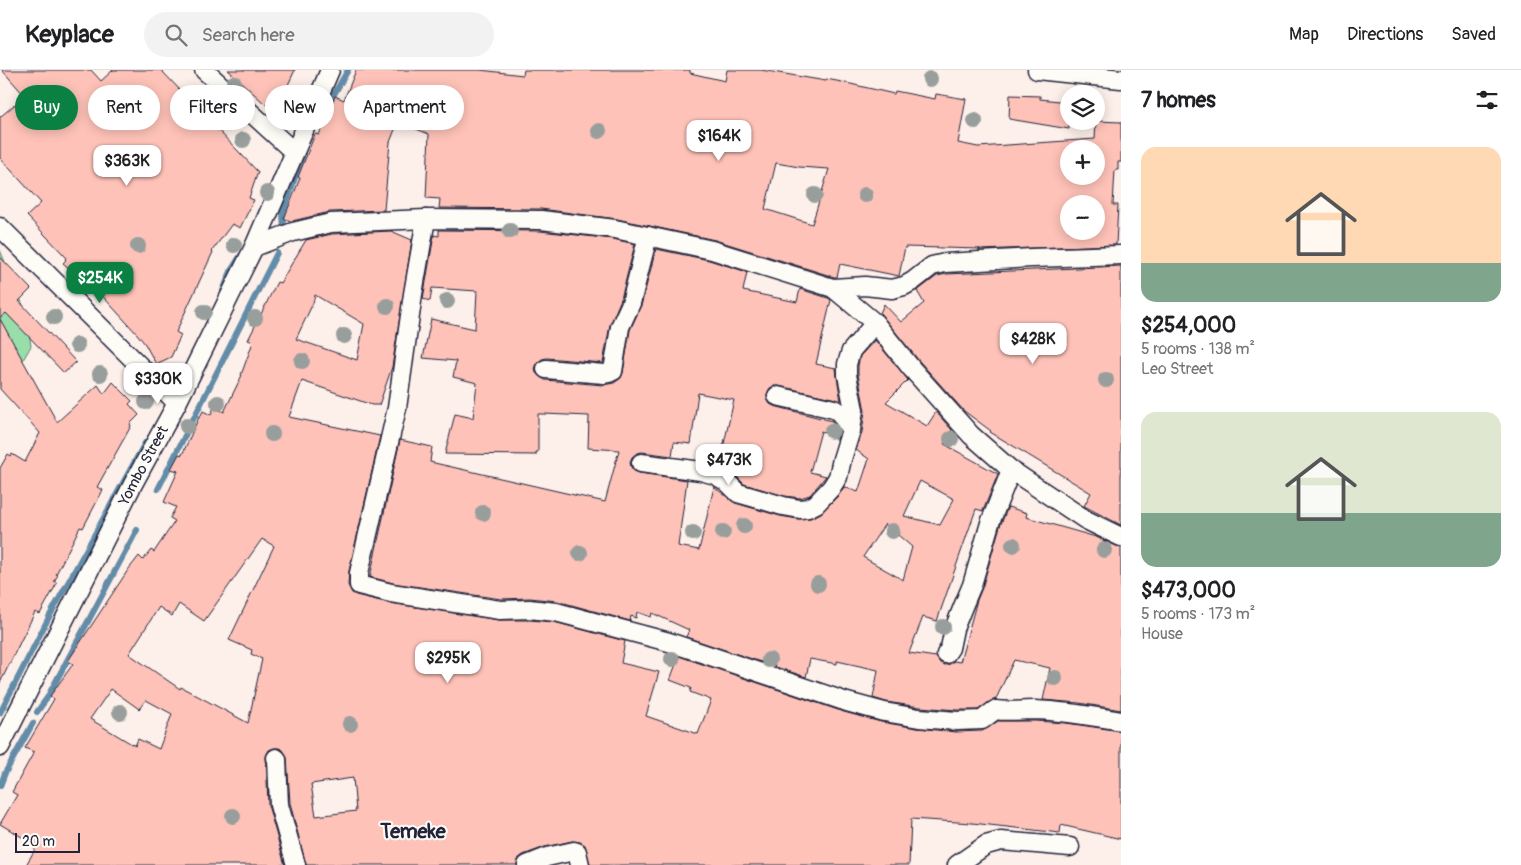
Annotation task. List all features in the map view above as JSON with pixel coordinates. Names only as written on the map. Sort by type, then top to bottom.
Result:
[{"type":"street","points":[[204,70],[294,152]]},
{"type":"street","name":"Yombo Street","points":[[0,747],[133,484],[178,403],[254,247],[330,70]]},
{"type":"street","points":[[1037,70],[1092,72],[1121,79]]},
{"type":"street","points":[[426,219],[397,408],[359,573],[359,585],[391,593],[500,610],[529,609],[556,612],[668,642],[847,702],[884,712],[919,718],[957,721],[982,720],[995,710],[1008,712],[1032,710],[1071,712],[1121,721]]},
{"type":"street","points":[[254,247],[293,232],[331,223],[426,219],[542,220],[615,229],[712,250],[833,288],[865,286],[892,289],[913,281],[932,266],[945,263],[1121,255]]},
{"type":"street","points":[[0,227],[178,403]]},
{"type":"street","points":[[546,369],[604,374],[613,371],[620,327],[631,302],[648,236]]},
{"type":"street","points":[[833,288],[874,323],[917,375],[971,435],[1011,470],[1086,520],[1121,537]]},
{"type":"street","points":[[641,463],[701,471],[715,475],[727,482],[738,493],[800,510],[816,504],[838,477],[852,430],[854,410],[846,364],[851,351],[874,323]]},
{"type":"street","points":[[777,396],[834,409],[840,413],[852,430]]},
{"type":"street","points":[[946,654],[950,648],[954,629],[972,586],[990,523],[1011,470]]},
{"type":"street","points":[[276,758],[279,805],[296,865]]},
{"type":"street","points":[[957,865],[986,844],[1001,841],[1070,847]]},
{"type":"street","points":[[527,865],[547,857],[574,851],[577,852],[580,865]]},
{"type":"green space","points":[[0,250],[26,312],[31,346],[12,379],[0,386]]},
{"type":"building","points":[[2,70],[91,70],[101,81],[113,70],[161,70],[175,85],[170,85],[170,130],[218,130],[258,172],[249,198],[254,200],[240,228],[232,224],[212,251],[176,332],[181,335],[171,357],[156,364],[138,335],[96,289],[94,291],[63,263],[66,257],[27,216],[41,203],[0,158],[0,117],[15,104],[15,130],[78,130],[78,85],[15,85]]},
{"type":"building","points":[[228,70],[295,70],[288,85],[265,85],[265,104],[255,95],[255,85],[244,85]]},
{"type":"building","points":[[356,70],[480,70],[523,75],[524,70],[690,70],[690,73],[725,81],[727,70],[761,70],[826,81],[826,79],[894,94],[895,91],[935,99],[936,94],[966,99],[958,143],[978,147],[1060,141],[1060,185],[1105,185],[1105,140],[1080,140],[1095,139],[1096,130],[1105,130],[1105,121],[1121,122],[1121,162],[1118,162],[1118,170],[1115,170],[1113,205],[1118,205],[1116,245],[978,250],[981,249],[905,247],[899,276],[840,264],[837,277],[834,277],[715,240],[617,219],[541,209],[439,208],[440,199],[426,198],[429,134],[419,130],[464,130],[464,85],[350,85]],"holes":[[[776,163],[829,169],[812,224],[765,209]]]},
{"type":"building","points":[[1010,95],[1040,96],[1040,99],[1060,101],[1060,128],[1009,119]]},
{"type":"building","points":[[335,96],[344,100],[344,130],[395,130],[390,142],[384,210],[330,212],[292,221],[284,219],[315,134],[319,135],[321,130],[334,130]]},
{"type":"building","points":[[439,230],[540,231],[613,239],[635,244],[621,299],[610,325],[603,363],[542,359],[537,363],[535,369],[536,373],[545,380],[603,385],[614,383],[621,378],[630,330],[641,306],[656,249],[709,260],[747,272],[743,291],[797,302],[800,289],[831,300],[816,364],[836,368],[841,401],[779,386],[770,388],[767,394],[767,400],[774,406],[832,421],[839,432],[837,440],[821,431],[810,472],[826,476],[810,495],[800,498],[785,496],[744,484],[733,473],[720,466],[725,453],[722,452],[734,400],[698,393],[691,444],[674,442],[672,456],[642,452],[632,457],[630,462],[634,471],[639,473],[687,480],[678,546],[699,550],[714,487],[735,503],[780,516],[798,519],[810,518],[821,513],[839,495],[844,487],[858,492],[869,459],[856,450],[862,432],[865,411],[858,366],[860,356],[875,340],[908,380],[886,402],[927,426],[936,412],[952,430],[944,444],[998,474],[983,511],[976,509],[937,621],[923,617],[909,653],[936,657],[940,663],[945,665],[954,661],[960,662],[977,600],[1000,526],[1008,507],[1027,513],[1026,517],[1096,537],[1121,548],[1121,710],[1079,703],[1043,700],[1050,668],[1014,660],[996,699],[978,710],[920,707],[886,702],[873,698],[878,670],[837,661],[837,664],[810,659],[806,677],[686,637],[689,630],[652,613],[651,617],[637,612],[636,618],[631,616],[630,621],[557,601],[530,598],[501,599],[393,583],[370,577],[400,440],[432,447],[430,462],[605,502],[619,450],[588,448],[589,416],[538,414],[538,452],[536,452],[536,455],[445,454],[455,414],[473,418],[477,383],[453,377],[456,361],[423,358],[431,319],[475,329],[477,291],[432,288],[430,301],[423,299],[434,235],[439,236]],"holes":[[[920,481],[954,499],[940,525],[904,516]],[[885,524],[912,547],[903,580],[863,557]]]},
{"type":"building","points":[[391,231],[412,240],[392,367],[379,405],[372,405],[302,381],[289,417],[380,436],[349,571],[348,585],[352,593],[389,603],[498,620],[554,622],[625,641],[621,663],[659,672],[646,716],[698,734],[711,700],[690,692],[691,688],[670,680],[679,656],[844,712],[881,722],[956,732],[982,731],[998,721],[1066,723],[1121,731],[1121,839],[1061,825],[1060,833],[972,823],[911,819],[909,865],[590,865],[585,845],[572,841],[545,847],[523,855],[518,859],[517,865],[306,865],[290,803],[287,758],[283,750],[274,748],[269,750],[266,756],[268,805],[285,865],[26,865],[37,846],[0,824],[17,795],[12,792],[34,752],[25,748],[54,699],[50,696],[73,664],[68,661],[128,570],[139,556],[143,560],[151,550],[154,552],[175,521],[170,518],[176,507],[164,502],[178,471],[171,469],[179,454],[182,455],[203,411],[211,415],[214,407],[224,412],[242,375],[253,342],[248,340],[277,282],[280,283],[306,240],[332,234]],"holes":[[[315,295],[364,324],[357,360],[296,339]],[[262,539],[274,546],[229,640],[252,650],[251,654],[262,659],[248,723],[181,687],[180,689],[129,654],[159,607],[172,616],[179,604],[204,621]],[[111,689],[139,709],[146,700],[172,714],[159,749],[138,739],[135,746],[90,719]],[[353,778],[356,811],[316,816],[311,784]]]},
{"type":"building","points":[[0,257],[31,289],[19,301],[76,362],[64,373],[6,313],[0,318]]},
{"type":"building","points":[[1121,266],[1121,525],[1084,506],[1091,493],[990,432],[964,411],[920,362],[880,313],[884,304],[901,322],[924,303],[917,291],[937,276],[947,274]]},
{"type":"building","points":[[0,319],[57,422],[98,385],[104,394],[113,382],[132,401],[129,404],[139,415],[130,424],[131,426],[97,487],[103,490],[83,528],[80,527],[56,574],[58,575],[54,581],[57,583],[40,614],[35,612],[0,683],[0,468],[8,454],[11,456],[12,454],[25,462],[40,433],[0,389]]},
{"type":"waterway","points":[[334,94],[348,70]]},
{"type":"waterway","points":[[284,229],[283,213],[303,154]]},
{"type":"waterway","points":[[158,489],[277,253]]},
{"type":"waterway","points":[[223,291],[232,269],[241,255]]},
{"type":"waterway","points":[[0,713],[48,619],[145,443]]},
{"type":"waterway","points":[[37,712],[47,698],[137,530]]},
{"type":"waterway","points":[[0,786],[5,773],[33,723]]},
{"type":"district","name":"Temeke","points":[[413,831]]}]
